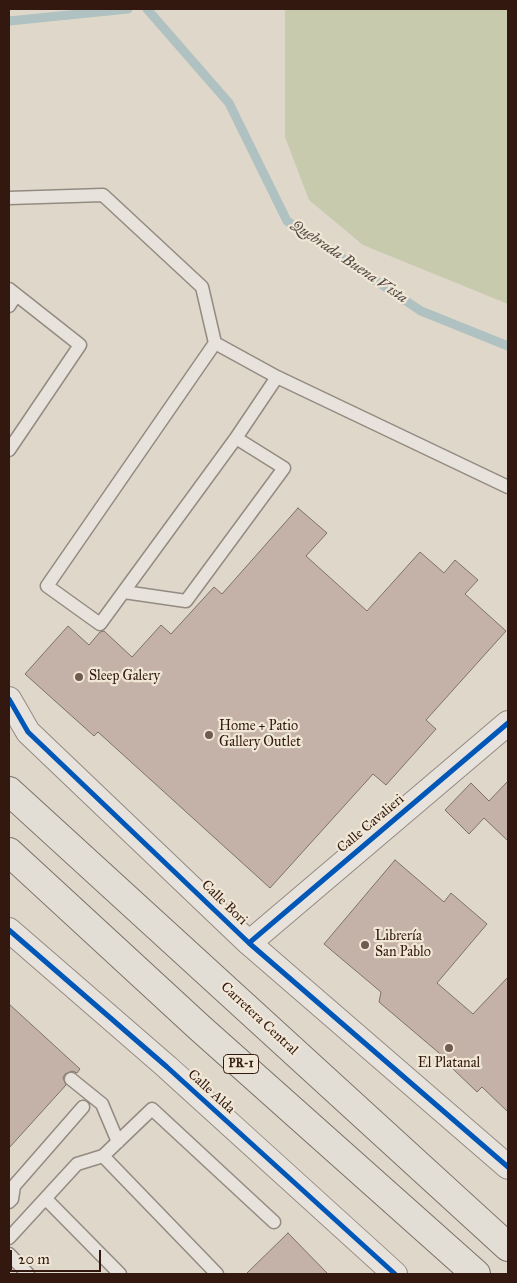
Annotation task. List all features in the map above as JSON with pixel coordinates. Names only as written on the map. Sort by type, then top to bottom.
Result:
[{"type":"highway","name":"Carretera Central","points":[[9,791],[508,1247]]},
{"type":"highway","name":"PR-1","points":[[9,852],[200,1028],[476,1274]]},
{"type":"street","name":"Calle Bori","points":[[9,699],[28,732],[249,943],[508,1167]]},
{"type":"street","name":"Calle Cavalieri","points":[[249,943],[508,723]]},
{"type":"street","name":"Calle Alda","points":[[9,930],[167,1067],[395,1274]]},
{"type":"lane","points":[[9,198],[102,195],[202,287],[215,343],[47,586],[100,624],[236,438],[277,377]]},
{"type":"lane","points":[[9,306],[12,292],[80,345],[9,450]]},
{"type":"lane","points":[[215,343],[277,377],[508,487]]},
{"type":"lane","points":[[124,592],[186,601],[284,468],[236,438]]},
{"type":"lane","points":[[71,1079],[102,1104],[118,1142]]},
{"type":"lane","points":[[9,1202],[12,1199],[11,1187],[83,1107]]},
{"type":"lane","points":[[9,1238],[77,1164],[103,1156],[152,1109],[274,1222]]},
{"type":"lane","points":[[103,1156],[218,1274]]},
{"type":"lane","points":[[46,1199],[120,1274]]},
{"type":"lane","points":[[9,1254],[28,1274]]},
{"type":"green space","points":[[285,9],[508,9],[508,304],[363,245],[309,200],[285,137]]},
{"type":"building","points":[[298,508],[327,533],[306,556],[367,611],[420,552],[444,573],[455,560],[478,580],[465,594],[506,631],[426,720],[436,729],[386,785],[373,774],[270,888],[98,732],[94,736],[25,674],[68,626],[89,645],[100,632],[104,631],[132,657],[161,625],[171,634],[214,587],[222,594]]},
{"type":"building","points":[[508,781],[508,841],[484,818],[469,834],[445,810],[471,783],[489,801]]},
{"type":"building","points":[[395,860],[444,902],[451,893],[487,924],[437,983],[473,1014],[508,977],[508,1112],[482,1087],[477,1092],[450,1066],[452,1064],[379,1002],[381,992],[324,944]]},
{"type":"building","points":[[9,1004],[80,1069],[77,1073],[72,1071],[65,1074],[63,1078],[66,1085],[9,1148]]},
{"type":"building","points":[[288,1233],[328,1274],[246,1274]]},
{"type":"waterway","name":"Quebrada Buena Vista","points":[[9,21],[128,9]]},
{"type":"waterway","name":"Quebrada Buena Vista","points":[[147,9],[229,103],[287,221],[421,311],[508,346]]},
{"type":"cycle path","points":[[9,699],[28,732],[249,943],[508,1167]]},
{"type":"cycle path","points":[[249,943],[508,723]]},
{"type":"cycle path","points":[[9,930],[167,1067],[395,1274]]},
{"type":"place","name":"Sleep Galery","points":[[79,677]]},
{"type":"place","name":"Home + Patio Gallery Outlet","points":[[209,735]]},
{"type":"place","name":"Librería San Pablo","points":[[365,945]]},
{"type":"place","name":"El Platanal","points":[[449,1048]]}]
